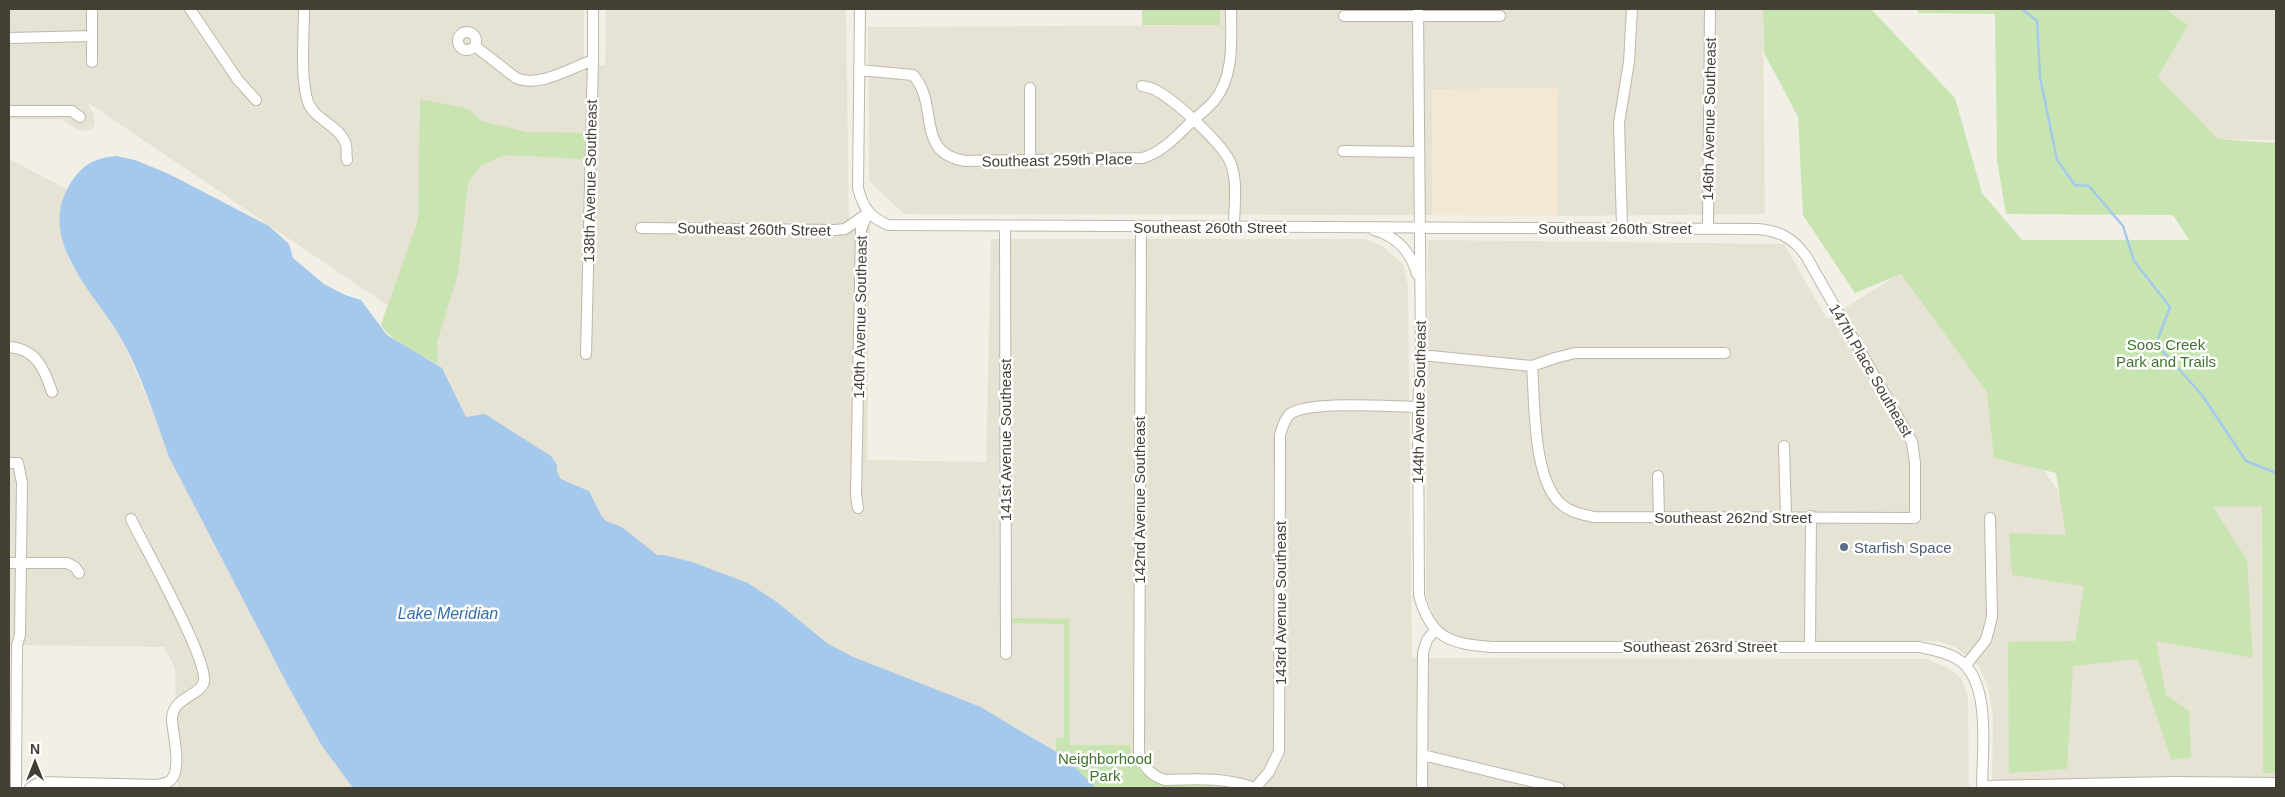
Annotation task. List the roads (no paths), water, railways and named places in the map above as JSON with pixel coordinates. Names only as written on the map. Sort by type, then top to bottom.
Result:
[{"type":"street","points":[[92,9],[92,62]]},
{"type":"street","points":[[190,9],[238,80],[256,100]]},
{"type":"street","points":[[304,9],[305,84],[308,102],[321,118],[342,138],[346,144],[347,160]]},
{"type":"street","name":"138th Avenue Southeast","points":[[586,354],[594,60],[593,9]]},
{"type":"street","name":"140th Avenue Southeast","points":[[858,508],[856,495],[861,229],[868,213],[858,188],[860,9]]},
{"type":"street","points":[[1193,121],[1214,101],[1227,76],[1231,50],[1231,9]]},
{"type":"street","points":[[1622,227],[1619,122],[1629,62],[1632,9]]},
{"type":"street","name":"146th Avenue Southeast","points":[[1708,228],[1710,9]]},
{"type":"street","points":[[1344,16],[1418,12],[1500,16]]},
{"type":"street","name":"144th Avenue Southeast","points":[[1418,12],[1421,355],[1418,407],[1419,595],[1423,610],[1435,630]]},
{"type":"street","points":[[9,38],[92,36]]},
{"type":"street","points":[[475,46],[516,78],[523,81],[538,81],[594,60]]},
{"type":"street","name":"Southeast 259th Place","points":[[859,70],[913,75],[920,82],[934,140],[940,152],[951,159],[965,161],[1143,158],[1156,153],[1193,121]]},
{"type":"street","points":[[1142,86],[1166,96],[1220,145],[1232,166],[1234,227]]},
{"type":"street","points":[[1030,88],[1030,160]]},
{"type":"street","points":[[9,111],[72,111],[80,117]]},
{"type":"street","points":[[1343,151],[1419,152]]},
{"type":"street","name":"Southeast 260th Street","points":[[641,228],[835,230],[845,229],[868,213],[888,225],[1708,228],[1774,230],[1788,236]]},
{"type":"street","name":"141st Avenue Southeast","points":[[1005,226],[1006,654]]},
{"type":"street","name":"142nd Avenue Southeast","points":[[1141,227],[1138,743],[1141,758],[1149,771],[1165,780],[1219,779],[1238,782],[1255,788]]},
{"type":"street","points":[[1363,227],[1382,232],[1398,242],[1410,256],[1420,284]]},
{"type":"street","name":"147th Place Southeast","points":[[1788,236],[1806,256],[1912,442],[1915,462],[1915,518]]},
{"type":"street","points":[[9,347],[27,352],[35,357],[45,370],[52,392]]},
{"type":"street","points":[[1421,355],[1532,366],[1555,358],[1575,354],[1725,353]]},
{"type":"street","name":"Southeast 262nd Street","points":[[1532,366],[1541,463],[1556,499],[1565,508],[1576,513],[1594,517],[1811,516],[1915,518]]},
{"type":"street","name":"143rd Avenue Southeast","points":[[1255,788],[1272,767],[1279,751],[1280,435],[1290,414],[1318,406],[1418,407]]},
{"type":"street","points":[[1784,446],[1786,517]]},
{"type":"street","points":[[13,462],[22,483],[20,636],[16,645],[12,708],[16,788]]},
{"type":"street","points":[[1658,476],[1659,517]]},
{"type":"street","points":[[1810,646],[1811,516]]},
{"type":"street","points":[[1990,518],[1992,617],[1986,640],[1966,666],[1977,685],[1982,708],[1982,787],[2174,782],[2276,782]]},
{"type":"street","points":[[30,788],[40,782],[157,785],[170,780],[174,774],[176,753],[172,717],[179,702],[199,690],[204,683],[204,674],[196,649],[130,519]]},
{"type":"street","points":[[9,563],[67,564],[75,567],[79,573]]},
{"type":"street","points":[[1422,788],[1423,654],[1427,640],[1435,630]]},
{"type":"street","name":"Southeast 263rd Street","points":[[1435,630],[1449,640],[1466,645],[1492,647],[1919,647],[1949,655],[1966,666]]},
{"type":"street","points":[[1423,755],[1559,788]]},
{"type":"water","name":"Lake Meridian","points":[[116,156],[135,160],[169,174],[269,226],[289,244],[293,258],[324,284],[345,295],[361,300],[387,335],[442,368],[466,417],[485,414],[551,456],[557,465],[557,472],[561,479],[589,491],[606,521],[622,527],[657,555],[692,562],[748,583],[777,602],[827,643],[851,656],[981,707],[1062,755],[1096,788],[353,788],[322,746],[288,686],[169,457],[148,397],[129,353],[85,286],[64,247],[60,226],[61,205],[70,184],[84,167],[95,161]]},
{"type":"waterway","points":[[2022,9],[2037,21],[2040,77],[2057,160],[2075,185],[2089,186],[2123,226],[2134,261],[2170,307],[2156,344],[2202,395],[2246,461],[2276,473]]},
{"type":"place","name":"Starfish Space","points":[[1844,547]]},
{"type":"park label","name":"Soos Creek Park and Trails","points":[[2166,352]]},
{"type":"park label","name":"Neighborhood Park","points":[[1105,766]]}]
